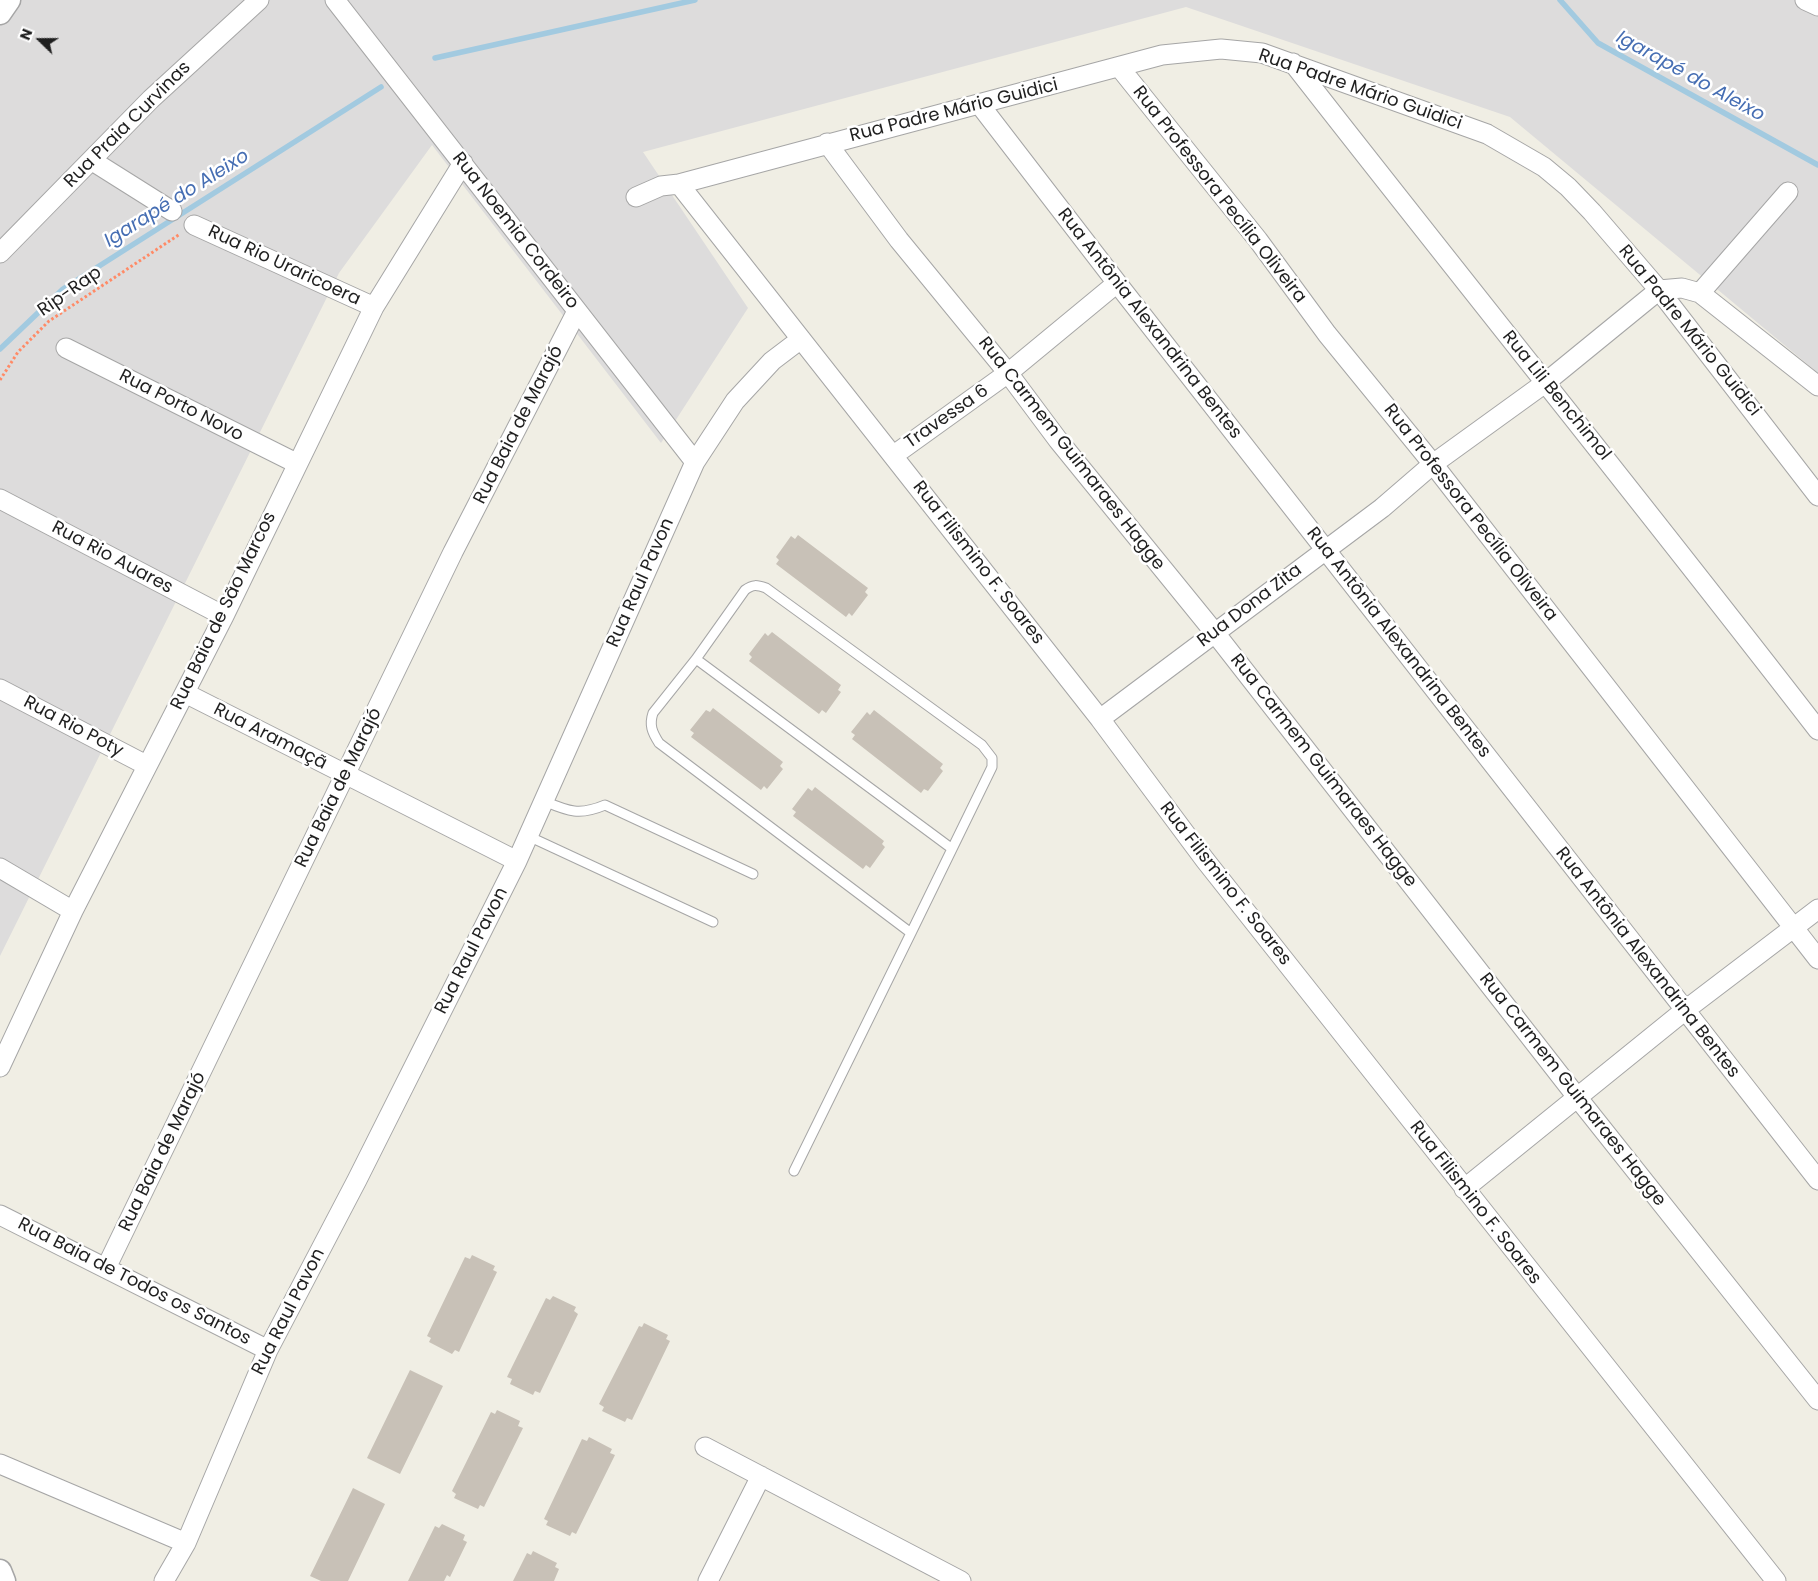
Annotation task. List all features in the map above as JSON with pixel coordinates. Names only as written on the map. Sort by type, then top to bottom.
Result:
[{"type":"street","points":[[0,12],[9,0]]},
{"type":"street","name":"Rua Praia Curvinas","points":[[0,253],[151,98],[259,0]]},
{"type":"street","name":"Rua Noemia Cordeiro","points":[[335,0],[695,462]]},
{"type":"street","points":[[1805,0],[1818,6]]},
{"type":"street","name":"Rua Padre Mário Guidici","points":[[636,197],[661,186],[679,184],[827,143],[1120,68],[1162,55],[1221,49],[1262,53],[1487,134],[1524,154],[1568,187],[1659,290],[1818,496]]},
{"type":"street","name":"Rua Lili Benchimol","points":[[1293,63],[1626,483],[1818,730]]},
{"type":"street","name":"Rua Professora Pecília Oliveira","points":[[1120,68],[1258,240],[1328,334],[1433,464],[1818,960]]},
{"type":"street","name":"Rua Antônia Alexandrina Bentes","points":[[980,105],[1116,283],[1818,1180]]},
{"type":"street","name":"Rua Carmem Guimaraes Hagge","points":[[827,143],[899,240],[1008,373],[1058,440],[1215,633],[1577,1097],[1818,1400]]},
{"type":"street","points":[[92,160],[172,211]]},
{"type":"street","name":"Rua Baia de São Marcos","points":[[1,1063],[73,912],[224,616],[296,463],[374,307],[463,163]]},
{"type":"street","name":"Rua Filismino F. Soares","points":[[679,184],[1100,719],[1205,860],[1776,1581]]},
{"type":"street","points":[[1700,293],[1788,192]]},
{"type":"street","name":"Rua Rio Uraricoera","points":[[194,225],[374,307]]},
{"type":"street","name":"Travessa 6","points":[[894,455],[1008,373],[1116,283]]},
{"type":"street","points":[[1659,290],[1682,288],[1700,293],[1818,386]]},
{"type":"street","name":"Rua Dona Zita","points":[[1100,719],[1324,549],[1382,508],[1433,464],[1545,383],[1659,290]]},
{"type":"street","name":"Rua Baia de Marajó","points":[[106,1268],[453,552],[577,311]]},
{"type":"street","name":"Rua Raul Pavon","points":[[164,1581],[186,1543],[268,1350],[361,1171],[517,861],[695,462],[735,401],[772,361],[801,339]]},
{"type":"street","name":"Rua Porto Novo","points":[[66,348],[296,463]]},
{"type":"street","name":"Rua Rio Auares","points":[[0,499],[224,616]]},
{"type":"street","name":"Rua Rio Poty","points":[[0,689],[146,766]]},
{"type":"street","name":"Rua Aramaçã","points":[[185,694],[344,776],[517,861]]},
{"type":"street","points":[[0,868],[73,912]]},
{"type":"street","points":[[1464,1189],[1684,1011],[1818,909]]},
{"type":"street","name":"Rua Baia de Todos os Santos","points":[[0,1215],[268,1350]]},
{"type":"street","points":[[705,1447],[961,1581]]},
{"type":"street","points":[[0,1464],[186,1543]]},
{"type":"street","points":[[708,1581],[761,1476]]},
{"type":"street","points":[[0,1571],[4,1581]]},
{"type":"lane","points":[[794,1171],[911,933],[951,848],[992,767],[992,758],[982,745],[766,588],[758,585],[745,590],[696,659],[653,713],[650,722],[653,734],[659,743],[911,933]]},
{"type":"lane","points":[[696,659],[951,848]]},
{"type":"lane","points":[[544,801],[568,811],[582,813],[605,806],[753,874]]},
{"type":"lane","points":[[528,836],[713,922]]},
{"type":"path","name":"Rip-Rap","points":[[0,380],[18,352],[49,321],[194,225]]},
{"type":"shaded area","points":[[0,0],[1818,0],[1818,373],[1510,117],[1186,7],[643,152],[748,308],[661,443],[432,145],[339,273],[0,956]]},
{"type":"building","points":[[798,535],[868,588],[865,592],[868,595],[852,616],[849,613],[846,617],[776,564],[779,560],[776,557],[791,536],[795,539]]},
{"type":"building","points":[[772,632],[841,685],[838,690],[841,692],[826,713],[822,710],[819,714],[749,661],[752,657],[749,654],[765,633],[768,636]]},
{"type":"building","points":[[713,708],[783,762],[780,766],[783,769],[767,789],[764,786],[761,790],[691,737],[694,733],[690,730],[706,710],[710,712]]},
{"type":"building","points":[[874,710],[943,764],[940,768],[943,771],[928,791],[924,789],[921,793],[852,739],[855,735],[851,732],[867,712],[870,715]]},
{"type":"building","points":[[815,787],[884,841],[882,844],[885,847],[870,868],[866,865],[863,869],[793,816],[796,812],[792,809],[808,788],[812,791]]},
{"type":"building","points":[[472,1255],[495,1266],[493,1270],[497,1272],[459,1352],[455,1350],[452,1354],[429,1342],[431,1338],[427,1336],[465,1257],[470,1259]]},
{"type":"building","points":[[553,1296],[576,1307],[574,1311],[578,1314],[540,1393],[535,1391],[533,1395],[510,1384],[512,1379],[507,1377],[546,1298],[550,1300]]},
{"type":"building","points":[[644,1323],[668,1335],[666,1339],[670,1341],[632,1420],[627,1418],[625,1422],[602,1411],[604,1407],[599,1404],[639,1326],[642,1327]]},
{"type":"building","points":[[410,1370],[443,1386],[400,1474],[367,1458]]},
{"type":"building","points":[[497,1410],[520,1421],[518,1426],[523,1428],[484,1507],[480,1505],[478,1509],[454,1498],[456,1494],[452,1491],[491,1412],[495,1414]]},
{"type":"building","points":[[589,1437],[612,1449],[610,1453],[615,1455],[576,1534],[572,1532],[570,1536],[546,1525],[548,1521],[544,1519],[582,1439],[587,1441]]},
{"type":"building","points":[[353,1488],[385,1504],[348,1581],[321,1581],[310,1576]]},
{"type":"building","points":[[442,1524],[465,1535],[463,1540],[467,1542],[450,1577],[447,1575],[444,1581],[408,1581],[435,1526],[439,1528]]},
{"type":"building","points":[[533,1551],[557,1563],[555,1567],[559,1569],[554,1581],[513,1581],[527,1553],[531,1555]]},
{"type":"waterway","name":"Igarapé do Aleixo","points":[[435,58],[695,0]]},
{"type":"waterway","name":"Igarapé do Aleixo","points":[[1560,0],[1598,43],[1818,165]]},
{"type":"waterway","name":"Igarapé do Aleixo","points":[[0,349],[63,289],[381,87]]}]
